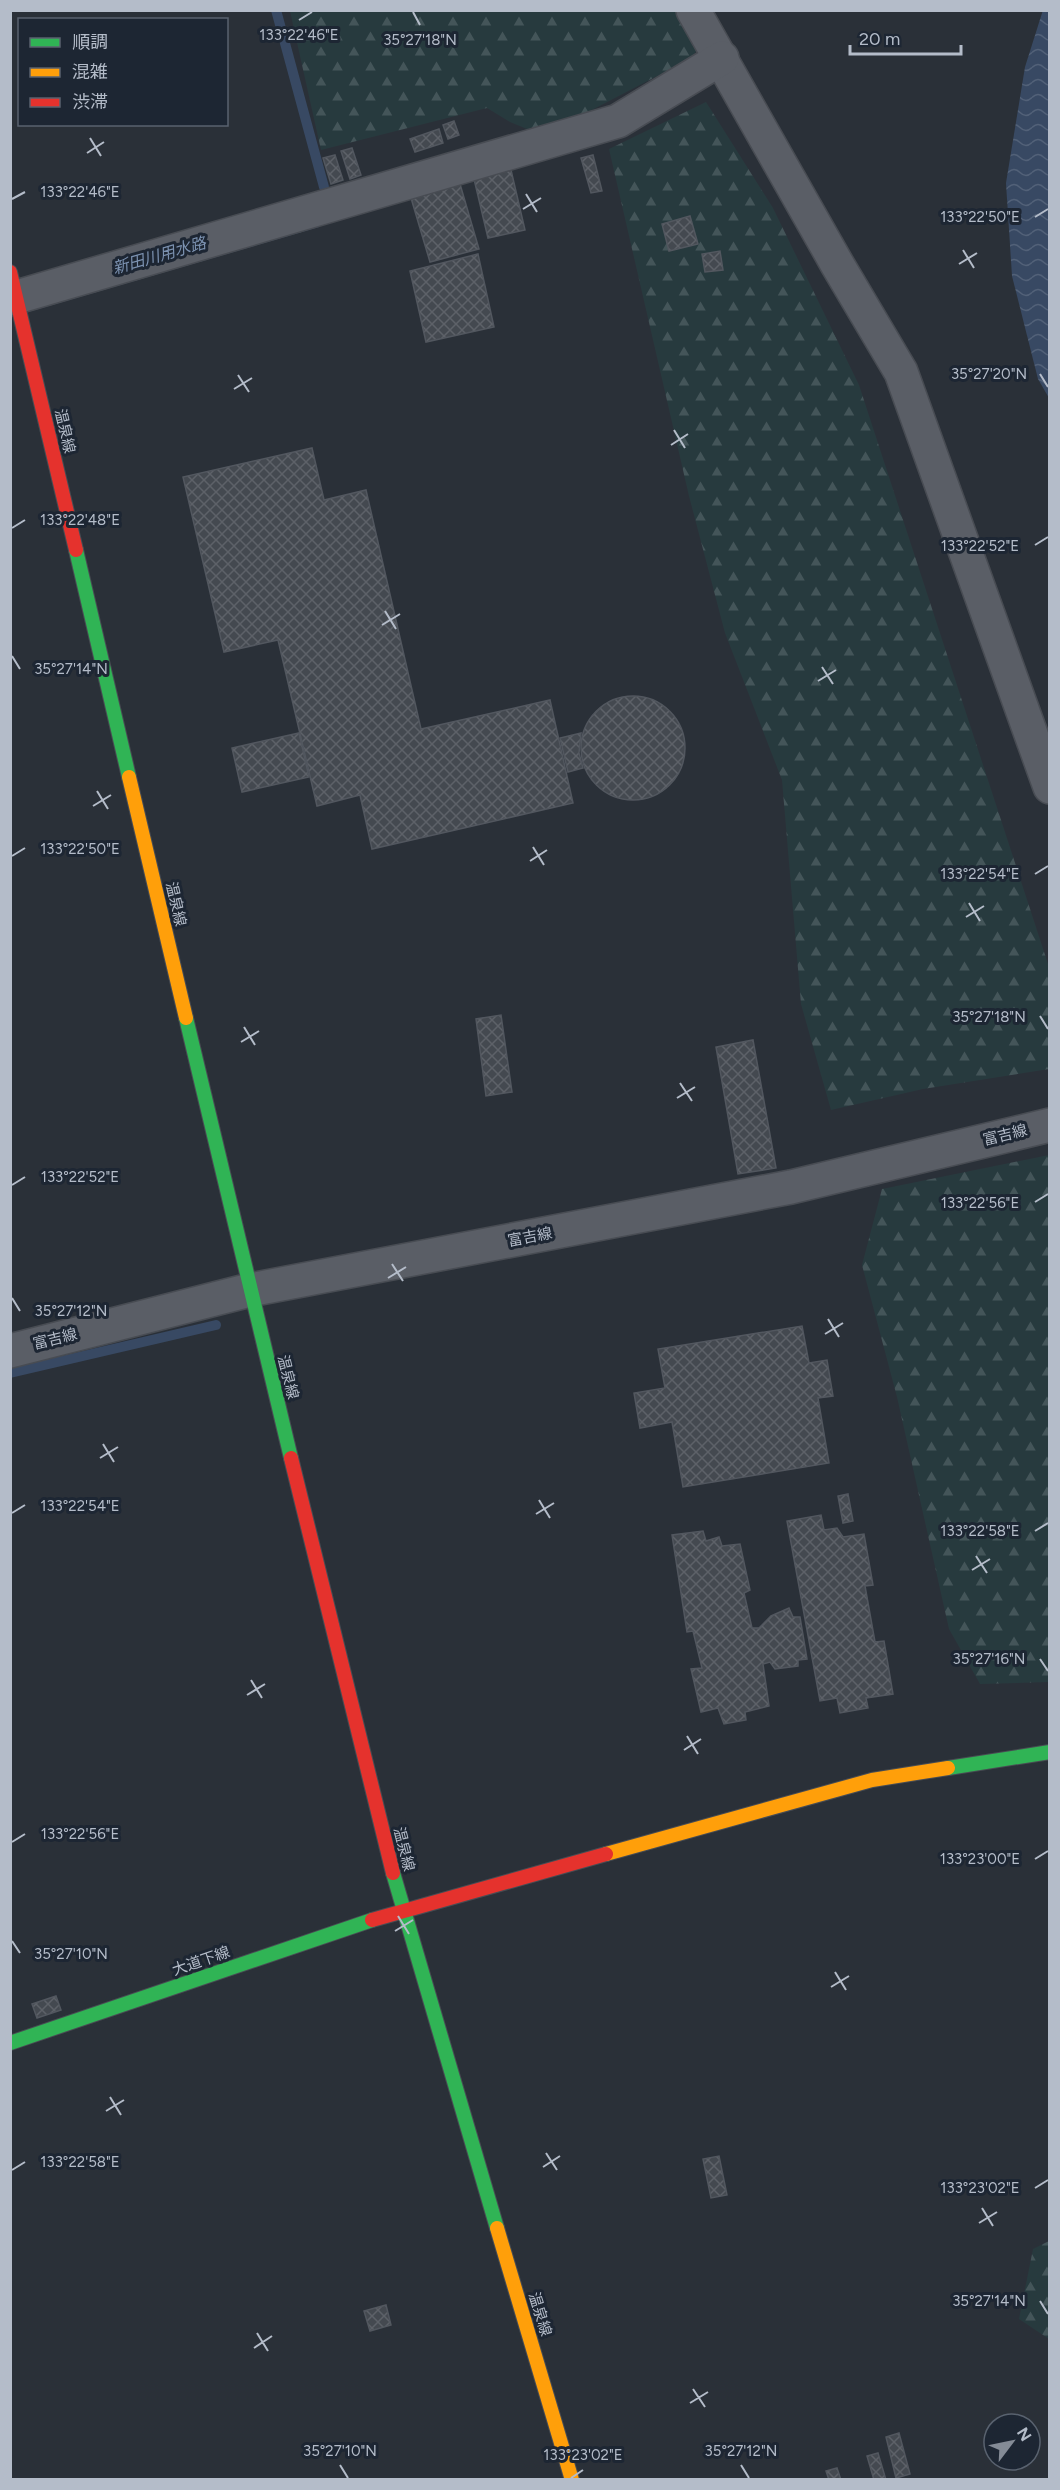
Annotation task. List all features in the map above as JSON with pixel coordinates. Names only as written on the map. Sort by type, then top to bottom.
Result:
[{"type":"street","points":[[693,10],[901,372],[1050,787]]},
{"type":"street","points":[[12,289],[618,121],[722,58]]},
{"type":"street","name":"温泉線","points":[[12,289],[250,1290],[402,1910],[572,2480]]},
{"type":"street","name":"富吉線","points":[[10,1350],[250,1290],[791,1187],[1050,1125]]},
{"type":"street","name":"大道下線","points":[[10,2043],[402,1910],[872,1780],[1050,1752]]},
{"type":"green space","points":[[290,11],[677,11],[698,49],[690,59],[559,127],[527,129],[487,108],[321,150]]},
{"type":"green space","points":[[706,102],[773,208],[859,385],[1049,967],[1049,1069],[923,1089],[831,1110],[801,1004],[782,780],[725,633],[689,496],[609,149]]},
{"type":"green space","points":[[1049,1155],[1049,1682],[980,1684],[949,1629],[897,1397],[862,1265],[882,1189]]},
{"type":"green space","points":[[1049,2241],[1049,2339],[1019,2319],[1033,2249]]},
{"type":"water","points":[[1043,10],[1050,11],[1049,398],[1038,379],[1012,276],[1006,183],[1025,67]]},
{"type":"water","points":[[317,222],[319,227],[11,317],[11,312]]},
{"type":"building","points":[[454,121],[459,135],[448,139],[443,125]]},
{"type":"building","points":[[439,129],[443,143],[415,152],[410,139]]},
{"type":"building","points":[[352,148],[361,175],[350,179],[341,151]]},
{"type":"building","points":[[335,155],[343,180],[331,184],[323,158]]},
{"type":"building","points":[[593,155],[602,191],[591,193],[581,158]]},
{"type":"building","points":[[511,170],[525,230],[488,238],[474,179]]},
{"type":"building","points":[[460,184],[479,249],[430,262],[411,198]]},
{"type":"building","points":[[690,216],[698,244],[669,251],[662,224]]},
{"type":"building","points":[[720,251],[723,270],[705,272],[702,254]]},
{"type":"building","points":[[478,254],[494,327],[426,342],[410,271]]},
{"type":"building","points":[[312,448],[324,500],[366,490],[421,729],[550,700],[573,803],[372,849],[360,795],[317,806],[278,640],[224,652],[183,477]]},
{"type":"building","points":[[633,696],[653,700],[670,711],[681,728],[685,748],[681,768],[670,785],[653,796],[633,800],[613,796],[596,785],[585,768],[581,748],[585,728],[596,711],[613,700]]},
{"type":"building","points":[[299,733],[309,777],[242,792],[232,748]]},
{"type":"building","points":[[581,733],[579,753],[583,768],[568,772],[560,738]]},
{"type":"building","points":[[501,1015],[512,1092],[486,1096],[476,1019]]},
{"type":"building","points":[[753,1040],[776,1168],[738,1174],[716,1047]]},
{"type":"building","points":[[802,1326],[809,1363],[827,1360],[833,1396],[818,1398],[829,1463],[683,1487],[672,1422],[640,1428],[634,1393],[665,1388],[658,1349]]},
{"type":"building","points":[[848,1494],[853,1521],[843,1523],[838,1496]]},
{"type":"building","points":[[821,1515],[824,1530],[837,1528],[843,1537],[864,1534],[873,1585],[865,1586],[875,1642],[884,1641],[893,1694],[866,1698],[868,1708],[840,1713],[837,1698],[820,1701],[787,1521]]},
{"type":"building","points":[[703,1531],[706,1541],[719,1537],[722,1546],[740,1544],[750,1590],[744,1593],[752,1628],[759,1628],[771,1616],[789,1608],[793,1617],[800,1617],[807,1659],[798,1660],[798,1666],[775,1669],[770,1662],[763,1664],[769,1706],[745,1712],[746,1720],[724,1724],[718,1708],[701,1712],[691,1669],[702,1668],[693,1631],[687,1632],[672,1535]]},
{"type":"building","points":[[56,1996],[61,2010],[37,2018],[32,2004]]},
{"type":"building","points":[[719,2156],[727,2195],[711,2198],[703,2159]]},
{"type":"building","points":[[386,2305],[391,2325],[370,2331],[364,2311]]},
{"type":"building","points":[[899,2433],[910,2474],[896,2478],[886,2437]]},
{"type":"building","points":[[878,2453],[886,2480],[874,2480],[867,2456]]},
{"type":"building","points":[[837,2468],[841,2480],[829,2480],[826,2471]]},
{"type":"waterway","points":[[276,10],[324,187]]},
{"type":"waterway","points":[[10,1373],[216,1325]]},
{"type":"traffic: fast","points":[[76,550],[129,777]]},
{"type":"traffic: fast","points":[[186,1018],[291,1458]]},
{"type":"traffic: fast","points":[[948,1768],[1050,1752]]},
{"type":"traffic: fast","points":[[393,1873],[497,2228]]},
{"type":"traffic: fast","points":[[10,2043],[372,1920]]},
{"type":"traffic: slow","points":[[129,777],[186,1018]]},
{"type":"traffic: slow","points":[[606,1854],[872,1780],[948,1768]]},
{"type":"traffic: slow","points":[[497,2228],[572,2480]]},
{"type":"traffic: jam","points":[[10,272],[76,550]]},
{"type":"traffic: jam","points":[[291,1458],[393,1873]]},
{"type":"traffic: jam","points":[[372,1920],[606,1854]]},
{"type":"water label","name":"新田川用水路","points":[[159,255]]}]
